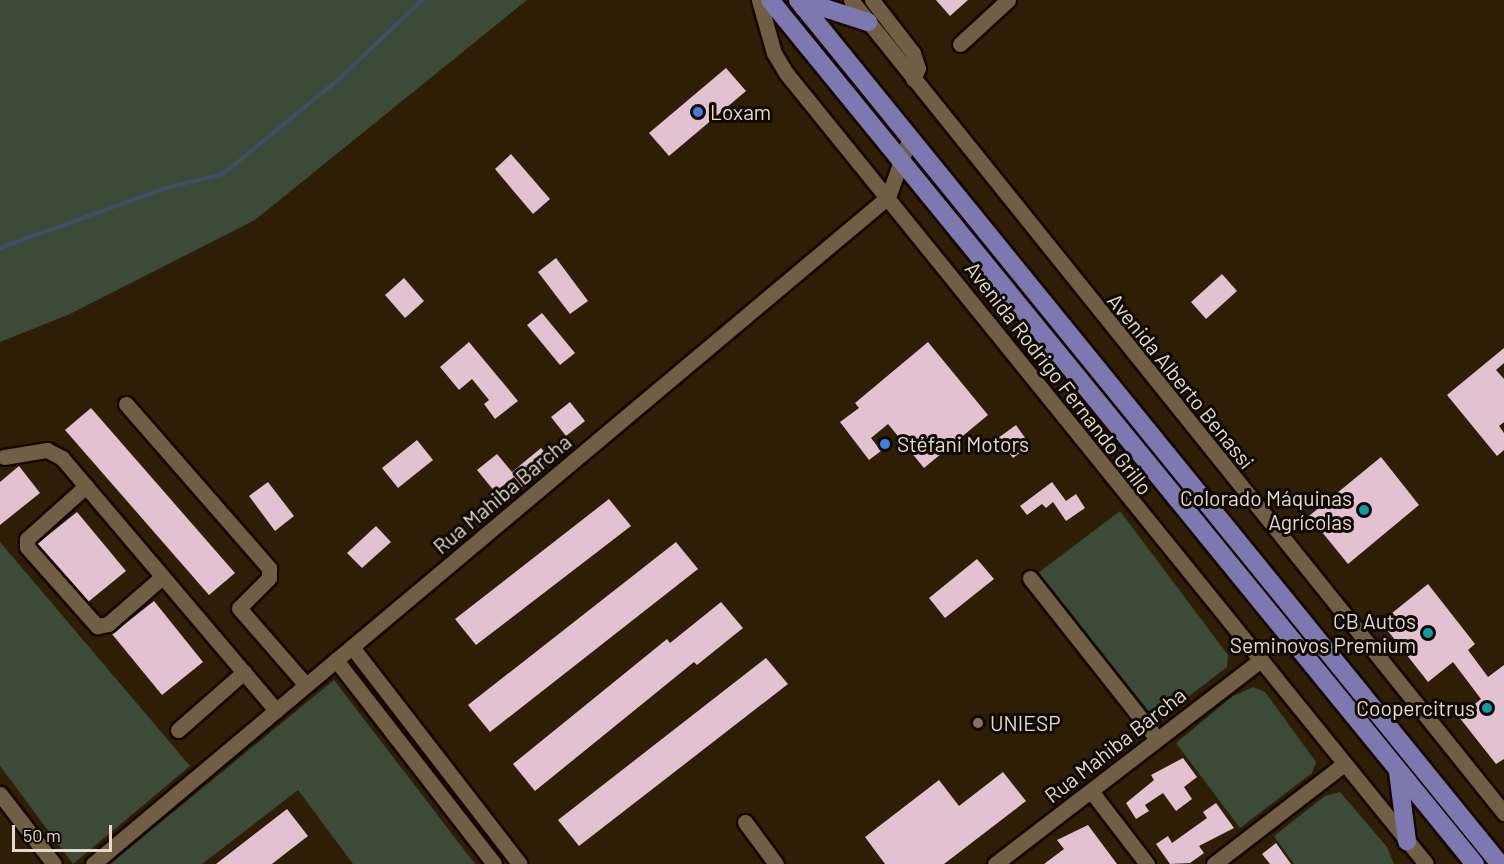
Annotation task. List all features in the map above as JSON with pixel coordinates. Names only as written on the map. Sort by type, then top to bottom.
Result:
[{"type":"main road","points":[[770,0],[1475,864]]},
{"type":"main road","points":[[809,3],[868,22]]},
{"type":"main road","points":[[809,3],[910,137],[1500,864]]},
{"type":"main road","points":[[1398,771],[1407,841]]},
{"type":"street","name":"Avenida Rodrigo Fernando Grillo","points":[[759,0],[774,53],[786,73],[1426,864]]},
{"type":"street","name":"Avenida Alberto Benassi","points":[[851,0],[1504,813]]},
{"type":"street","points":[[872,0],[914,53],[918,68],[914,79]]},
{"type":"street","points":[[960,44],[1008,0]]},
{"type":"street","name":"Rua Mahiba Barcha","points":[[93,864],[888,198],[910,137]]},
{"type":"street","points":[[126,404],[268,568],[268,578],[239,608],[306,685]]},
{"type":"street","points":[[4,457],[56,452],[276,710]]},
{"type":"street","points":[[86,486],[27,539],[27,548],[97,626],[108,624],[162,577]]},
{"type":"street","points":[[1030,578],[1157,739]]},
{"type":"street","points":[[352,647],[520,864]]},
{"type":"street","points":[[336,660],[494,864]]},
{"type":"street","name":"Rua Mahiba Barcha","points":[[995,864],[1261,660]]},
{"type":"street","points":[[178,730],[244,672]]},
{"type":"street","points":[[411,757],[428,744]]},
{"type":"street","points":[[1214,864],[1344,764]]},
{"type":"street","points":[[1091,791],[1146,864]]},
{"type":"street","points":[[0,795],[54,864]]},
{"type":"street","points":[[745,822],[777,864]]},
{"type":"green space","points":[[0,0],[527,0],[255,220],[70,314],[0,342]]},
{"type":"green space","points":[[1120,511],[1228,655],[1227,667],[1162,717],[1150,713],[1038,573]]},
{"type":"green space","points":[[0,542],[190,766],[73,864],[0,766]]},
{"type":"green space","points":[[334,680],[475,864],[353,864],[298,790],[202,864],[110,864]]},
{"type":"green space","points":[[1253,687],[1265,692],[1316,762],[1312,773],[1240,828],[1176,743],[1233,696]]},
{"type":"green space","points":[[1340,792],[1387,847],[1394,864],[1294,864],[1274,836],[1325,796]]},
{"type":"building","points":[[936,0],[968,0],[950,16]]},
{"type":"building","name":"Loxam","points":[[726,68],[746,91],[669,156],[649,133]]},
{"type":"building","points":[[511,154],[550,199],[533,214],[495,169]]},
{"type":"building","points":[[556,258],[588,301],[570,314],[538,272]]},
{"type":"building","points":[[1222,274],[1237,291],[1206,319],[1191,302]]},
{"type":"building","points":[[404,278],[424,301],[405,318],[385,295]]},
{"type":"building","points":[[542,313],[575,353],[560,365],[527,325]]},
{"type":"building","points":[[469,342],[518,401],[495,419],[484,404],[489,400],[472,379],[459,390],[440,367]]},
{"type":"building","points":[[928,342],[988,415],[924,468],[888,424],[871,438],[881,451],[869,460],[840,422],[859,408],[855,403]]},
{"type":"building","points":[[1504,348],[1504,363],[1496,370],[1504,379],[1504,422],[1499,426],[1504,433],[1504,450],[1497,456],[1447,395]]},
{"type":"building","points":[[570,402],[585,421],[566,436],[551,417]]},
{"type":"building","points":[[91,408],[235,573],[209,595],[65,430]]},
{"type":"building","points":[[1016,425],[1030,445],[1013,458],[998,438]]},
{"type":"building","points":[[417,440],[433,460],[398,488],[382,468]]},
{"type":"building","points":[[541,448],[552,461],[522,487],[514,477],[495,492],[477,470],[497,454],[512,472]]},
{"type":"building","name":"Colorado Máquinas Agrícolas","points":[[1381,457],[1419,505],[1348,564],[1309,516]]},
{"type":"building","points":[[19,466],[40,493],[0,525],[0,482]]},
{"type":"building","points":[[268,482],[294,516],[275,531],[249,496]]},
{"type":"building","points":[[1052,482],[1066,501],[1076,494],[1085,508],[1066,521],[1053,502],[1046,508],[1042,504],[1027,515],[1020,506]]},
{"type":"building","points":[[609,499],[631,526],[476,645],[455,619]]},
{"type":"building","points":[[77,512],[126,571],[88,602],[37,544]]},
{"type":"building","points":[[376,526],[391,542],[362,568],[347,553]]},
{"type":"building","points":[[676,542],[698,569],[490,732],[468,705]]},
{"type":"building","points":[[977,559],[994,579],[945,618],[929,598]]},
{"type":"building","points":[[1428,584],[1475,644],[1468,650],[1488,677],[1504,665],[1504,759],[1496,764],[1459,717],[1481,699],[1453,662],[1428,682],[1381,622]]},
{"type":"building","points":[[154,601],[203,662],[162,695],[112,634]]},
{"type":"building","points":[[721,602],[743,628],[697,665],[694,662],[535,791],[513,764],[667,639],[670,643]]},
{"type":"building","points":[[766,658],[788,684],[579,846],[558,820]]},
{"type":"building","points":[[1183,758],[1197,777],[1184,787],[1192,799],[1176,811],[1163,793],[1145,805],[1149,811],[1136,819],[1126,803],[1154,780],[1151,775]]},
{"type":"building","points":[[1003,772],[1026,801],[944,864],[885,864],[865,837],[939,780],[959,806]]},
{"type":"building","points":[[1216,803],[1234,828],[1199,846],[1204,853],[1190,863],[1170,864],[1156,844],[1168,836],[1172,843],[1207,818],[1203,812]]},
{"type":"building","points":[[287,809],[308,836],[272,864],[216,864]]},
{"type":"building","points":[[1088,825],[1117,864],[1044,864],[1064,849],[1057,840]]},
{"type":"building","points":[[1276,843],[1291,864],[1270,864],[1262,854]]},
{"type":"waterway","points":[[0,248],[166,188],[223,174],[338,80],[422,0]]},
{"type":"place","name":"Loxam","points":[[698,112]]},
{"type":"place","name":"Stéfani Motors","points":[[885,444]]},
{"type":"place","name":"Colorado Máquinas Agrícolas","points":[[1364,510]]},
{"type":"place","name":"CB Autos Seminovos Premium","points":[[1428,633]]},
{"type":"place","name":"Coopercitrus","points":[[1487,708]]},
{"type":"place","name":"UNIESP","points":[[978,723]]}]
